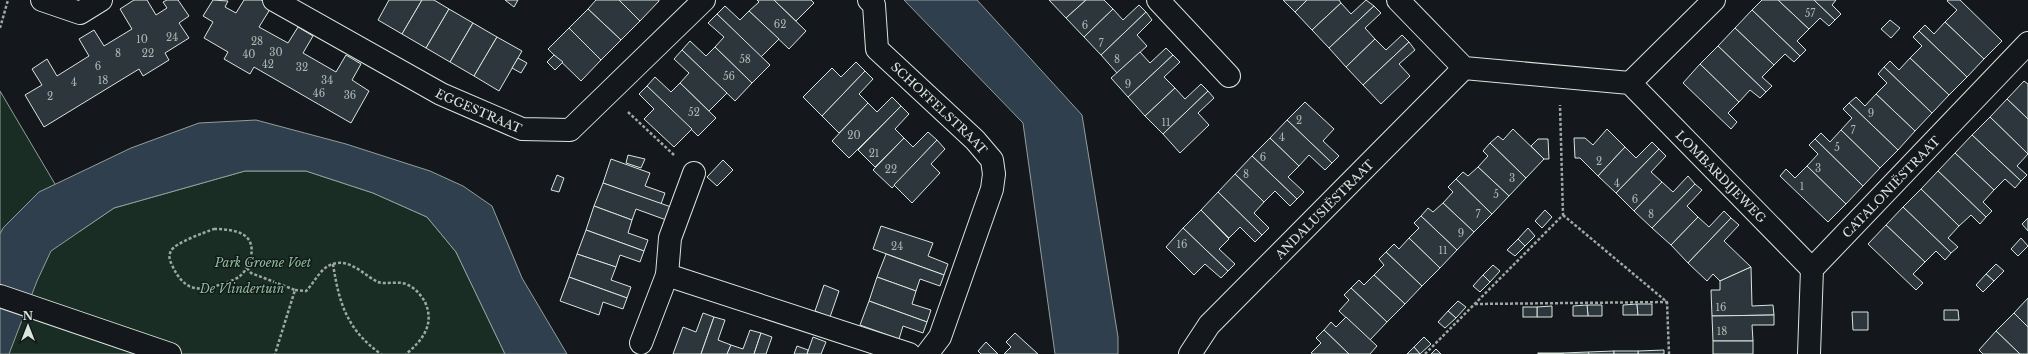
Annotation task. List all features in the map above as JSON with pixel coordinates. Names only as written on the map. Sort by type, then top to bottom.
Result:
[{"type":"street","points":[[42,0],[80,13],[101,0]]},
{"type":"street","name":"EGGESTRAAT","points":[[274,0],[441,94],[522,129],[570,130],[609,94],[704,0]]},
{"type":"street","name":"SCHOFFELSTRAAT","points":[[869,0],[874,5],[877,49],[975,140],[992,160],[994,174],[992,189],[940,337],[927,354]]},
{"type":"street","points":[[1158,0],[1228,76]]},
{"type":"street","points":[[1398,0],[1464,68],[1630,83],[1714,0]]},
{"type":"street","name":"CATALONIËSTRAAT","points":[[1812,269],[2028,43]]},
{"type":"street","name":"ANDALUSIËSTRAAT","points":[[1190,354],[1209,325],[1464,68]]},
{"type":"street","name":"LOMBARDIJEWEG","points":[[1630,83],[1812,269]]},
{"type":"street","points":[[641,343],[667,275],[670,238],[694,173]]},
{"type":"street","points":[[1809,354],[1812,269]]},
{"type":"street","points":[[667,275],[909,354]]},
{"type":"street","points":[[0,296],[170,354]]},
{"type":"path","points":[[0,28],[8,0]]},
{"type":"path","points":[[1425,354],[1563,215],[1559,76]]},
{"type":"path","points":[[609,94],[694,173]]},
{"type":"path","points":[[1563,215],[1666,302],[1670,354]]},
{"type":"path","points":[[248,268],[240,276],[233,280],[209,288],[194,289],[178,278],[170,259],[170,252],[177,245],[208,231],[234,231],[246,236],[252,246],[252,254],[248,268],[251,273],[299,292],[306,291],[320,272],[333,264],[347,264],[379,282],[405,284],[418,292],[427,308],[429,321],[427,330],[420,342],[406,354]]},
{"type":"path","points":[[333,264],[341,303],[348,321],[354,330],[381,354]]},
{"type":"path","points":[[274,354],[295,290]]},
{"type":"path","points":[[1475,304],[1666,302]]},
{"type":"green space","name":"Park Groene Voet","points":[[0,91],[55,184],[80,231],[114,208],[245,171],[306,171],[373,193],[427,217],[456,252],[505,354],[0,354]]},
{"type":"water","points":[[904,0],[977,0],[1082,115],[1118,337],[1118,354],[1055,354],[1023,123]]},
{"type":"water","points":[[256,120],[346,144],[430,171],[463,186],[492,206],[522,278],[567,354],[505,354],[456,252],[427,217],[373,193],[306,171],[245,171],[114,208],[51,251],[37,281],[9,354],[0,354],[0,234],[3,228],[39,192],[131,148],[199,123]]},
{"type":"building","points":[[134,0],[147,0],[156,15],[167,8],[163,2],[167,0],[178,0],[189,16],[179,23],[189,38],[165,53],[169,60],[143,76],[139,69],[44,127],[25,95],[42,85],[32,69],[47,59],[57,76],[89,56],[79,39],[94,30],[104,46],[132,29],[120,9]]},
{"type":"building","points":[[213,0],[228,1],[225,7],[236,13],[244,0],[261,0],[272,6],[259,27],[288,43],[298,27],[313,36],[303,53],[336,72],[346,55],[361,64],[352,80],[369,91],[351,123],[254,67],[250,74],[224,59],[228,52],[204,38],[213,22],[203,16]]},
{"type":"building","points":[[389,0],[422,0],[402,34],[378,20]]},
{"type":"building","points":[[422,0],[434,0],[449,9],[426,48],[402,34]]},
{"type":"building","points":[[505,0],[518,0],[514,7]]},
{"type":"building","points":[[596,0],[619,0],[640,21],[621,40],[588,9]]},
{"type":"building","points":[[619,0],[659,0],[659,1],[640,21]]},
{"type":"building","points":[[757,0],[774,0],[806,31],[789,49],[749,11],[759,2]]},
{"type":"building","points":[[774,0],[811,0],[814,3],[796,21]]},
{"type":"building","points":[[1049,0],[1086,0],[1066,18]]},
{"type":"building","points":[[1086,0],[1104,0],[1113,9],[1084,37],[1066,18]]},
{"type":"building","points":[[1283,0],[1307,0],[1295,12]]},
{"type":"building","points":[[1307,0],[1339,0],[1341,3],[1312,30],[1295,12]]},
{"type":"building","points":[[1366,0],[1374,6],[1329,48],[1312,30],[1341,3],[1351,14]]},
{"type":"building","points":[[1762,0],[1778,0],[1809,29],[1797,41],[1806,50],[1800,56],[1752,10]]},
{"type":"building","points":[[1778,0],[1814,0],[1835,20],[1829,26],[1820,18],[1809,29]]},
{"type":"building","points":[[1814,0],[1836,0],[1832,5],[1841,14],[1835,20]]},
{"type":"building","points":[[1960,0],[2002,41],[1984,59],[1945,22],[1957,10],[1947,1]]},
{"type":"building","points":[[1139,5],[1146,12],[1101,55],[1084,37],[1113,9],[1123,20]]},
{"type":"building","points":[[725,6],[740,20],[749,11],[779,39],[761,57],[717,14]]},
{"type":"building","points":[[1374,6],[1381,13],[1365,28],[1375,39],[1346,67],[1329,48]]},
{"type":"building","points":[[449,9],[473,23],[450,62],[426,48]]},
{"type":"building","points":[[588,9],[621,40],[601,60],[569,28]]},
{"type":"building","points":[[1752,10],[1800,56],[1794,62],[1785,54],[1774,65],[1735,28]]},
{"type":"building","points":[[1146,12],[1152,20],[1137,35],[1147,46],[1117,73],[1101,55]]},
{"type":"building","points":[[717,14],[770,65],[752,83],[715,47],[724,37],[708,23]]},
{"type":"building","points":[[1890,20],[1900,28],[1891,38],[1881,29]]},
{"type":"building","points":[[1945,22],[1984,59],[1967,77],[1919,31],[1925,25],[1934,34]]},
{"type":"building","points":[[473,23],[497,37],[474,76],[450,62]]},
{"type":"building","points":[[569,28],[601,60],[581,81],[548,49]]},
{"type":"building","points":[[1735,28],[1774,65],[1762,77],[1772,86],[1766,92],[1718,46]]},
{"type":"building","points":[[1919,31],[1967,77],[1949,95],[1910,58],[1922,46],[1913,37]]},
{"type":"building","points":[[1402,35],[1409,42],[1363,85],[1346,67],[1375,39],[1386,50]]},
{"type":"building","points":[[497,37],[522,51],[499,91],[474,76]]},
{"type":"building","points":[[690,41],[706,56],[715,47],[752,83],[735,101],[682,50]]},
{"type":"building","points":[[1409,42],[1415,50],[1399,64],[1410,76],[1381,104],[1363,85]]},
{"type":"building","points":[[1718,46],[1766,92],[1760,98],[1750,90],[1739,102],[1700,64]]},
{"type":"building","points":[[1166,48],[1173,55],[1128,97],[1111,78],[1140,52],[1150,63]]},
{"type":"building","points":[[682,50],[727,93],[709,111],[680,83],[689,73],[674,59]]},
{"type":"building","points":[[554,55],[563,62],[555,70],[547,62]]},
{"type":"building","points":[[1173,55],[1180,62],[1164,77],[1175,88],[1145,116],[1128,97]]},
{"type":"building","points":[[518,58],[527,63],[521,73],[512,68]]},
{"type":"building","points":[[1910,58],[1949,95],[1932,113],[1884,67],[1890,61],[1899,70]]},
{"type":"building","points":[[856,62],[865,71],[822,116],[803,97],[832,68],[841,77]]},
{"type":"building","points":[[1700,64],[1739,102],[1728,113],[1737,122],[1731,129],[1683,83]]},
{"type":"building","points":[[1884,67],[1932,113],[1915,131],[1876,94],[1887,83],[1878,74]]},
{"type":"building","points":[[865,71],[873,79],[859,94],[868,103],[839,133],[822,116]]},
{"type":"building","points":[[655,77],[671,92],[680,83],[716,118],[698,136],[647,86]]},
{"type":"building","points":[[2024,81],[2028,84],[2028,119],[2007,99]]},
{"type":"building","points":[[1201,84],[1208,91],[1163,134],[1145,116],[1175,88],[1185,99]]},
{"type":"building","points":[[647,86],[692,129],[674,147],[644,119],[654,109],[639,94]]},
{"type":"building","points":[[1208,91],[1214,98],[1198,113],[1209,125],[1180,153],[1163,134]]},
{"type":"building","points":[[1876,94],[1915,131],[1898,150],[1849,103],[1856,97],[1865,106]]},
{"type":"building","points":[[892,97],[901,106],[849,158],[832,141],[868,103],[877,112]]},
{"type":"building","points":[[2007,99],[2028,119],[2028,154],[1990,117]]},
{"type":"building","points":[[1305,102],[1334,129],[1323,141],[1339,156],[1332,163],[1287,120]]},
{"type":"building","points":[[1849,103],[1898,150],[1880,168],[1841,130],[1852,118],[1843,109]]},
{"type":"building","points":[[901,106],[909,114],[895,129],[904,138],[875,167],[858,150]]},
{"type":"building","points":[[1990,117],[2028,154],[2017,166],[2027,175],[2021,181],[1972,135]]},
{"type":"building","points":[[1287,120],[1332,163],[1325,170],[1309,155],[1299,166],[1270,138]]},
{"type":"building","points":[[1513,129],[1544,159],[1526,178],[1490,143],[1498,136],[1503,140]]},
{"type":"building","points":[[1607,129],[1625,147],[1598,176],[1580,158],[1575,158],[1574,138],[1585,138],[1593,145]]},
{"type":"building","points":[[1841,130],[1880,168],[1863,186],[1815,139],[1821,133],[1830,142]]},
{"type":"building","points":[[928,132],[937,140],[892,188],[873,170],[904,138],[913,147]]},
{"type":"building","points":[[1972,135],[2021,181],[2015,188],[2005,179],[1994,190],[1955,153]]},
{"type":"building","points":[[1270,138],[1299,166],[1288,177],[1304,192],[1297,199],[1252,156]]},
{"type":"building","points":[[1538,139],[1548,139],[1549,159],[1544,159],[1531,146]]},
{"type":"building","points":[[1815,139],[1863,186],[1846,204],[1807,166],[1818,154],[1809,145]]},
{"type":"building","points":[[937,140],[945,149],[931,164],[940,173],[912,203],[894,185]]},
{"type":"building","points":[[1652,142],[1659,149],[1616,193],[1598,176],[1625,147],[1636,158]]},
{"type":"building","points":[[1490,143],[1526,178],[1509,196],[1478,167],[1488,156],[1483,151]]},
{"type":"building","points":[[1659,149],[1666,156],[1651,172],[1662,182],[1634,211],[1616,193]]},
{"type":"building","points":[[1955,153],[1994,190],[1983,202],[1992,211],[1986,217],[1938,171]]},
{"type":"building","points":[[628,155],[645,159],[641,168],[626,163]]},
{"type":"building","points":[[1252,156],[1297,199],[1290,206],[1275,191],[1264,202],[1235,174]]},
{"type":"building","points":[[611,159],[650,173],[645,186],[665,193],[661,204],[603,183]]},
{"type":"building","points":[[723,160],[733,170],[717,186],[707,177]]},
{"type":"building","points":[[1807,166],[1846,204],[1828,222],[1780,176],[1786,169],[1795,178]]},
{"type":"building","points":[[1478,167],[1509,196],[1492,214],[1456,179],[1463,172],[1468,176]]},
{"type":"building","points":[[1938,171],[1986,217],[1980,224],[1971,215],[1959,226],[1921,189]]},
{"type":"building","points":[[1235,174],[1264,202],[1254,213],[1269,228],[1262,235],[1218,192]]},
{"type":"building","points":[[557,175],[564,178],[559,192],[551,190]]},
{"type":"building","points":[[1688,176],[1695,184],[1652,228],[1634,211],[1662,182],[1673,192]]},
{"type":"building","points":[[1456,179],[1492,214],[1474,232],[1443,203],[1453,192],[1448,187]]},
{"type":"building","points":[[603,183],[674,208],[669,221],[636,209],[632,220],[594,206]]},
{"type":"building","points":[[1695,184],[1702,190],[1687,206],[1698,217],[1671,245],[1652,228]]},
{"type":"building","points":[[1921,189],[1959,226],[1948,238],[1958,247],[1951,253],[1903,207]]},
{"type":"building","points":[[1218,192],[1262,235],[1255,242],[1240,227],[1229,238],[1201,210]]},
{"type":"building","points":[[1443,203],[1474,232],[1457,250],[1421,216],[1428,208],[1433,212]]},
{"type":"building","points":[[594,206],[632,220],[628,233],[648,240],[644,251],[586,230]]},
{"type":"building","points":[[1903,207],[1951,253],[1945,260],[1936,251],[1925,262],[1886,225]]},
{"type":"building","points":[[1201,210],[1229,239],[1219,249],[1235,264],[1228,271],[1183,228]]},
{"type":"building","points":[[1545,210],[1552,217],[1542,228],[1535,221]]},
{"type":"building","points":[[1724,211],[1731,218],[1688,263],[1671,245],[1698,217],[1709,227]]},
{"type":"building","points":[[1421,216],[1457,250],[1440,268],[1409,238],[1419,228],[1414,223]]},
{"type":"building","points":[[1731,218],[1739,225],[1724,241],[1751,267],[1720,281],[1713,274],[1707,281],[1688,263]]},
{"type":"building","points":[[2028,218],[2028,231],[2022,224]]},
{"type":"building","points":[[1886,225],[1925,262],[1913,274],[1923,283],[1916,290],[1868,244]]},
{"type":"building","points":[[881,226],[933,243],[928,256],[948,264],[944,275],[873,249]]},
{"type":"building","points":[[1183,228],[1228,271],[1221,278],[1205,264],[1194,275],[1166,247]]},
{"type":"building","points":[[1528,228],[1535,236],[1525,246],[1518,239]]},
{"type":"building","points":[[586,230],[644,251],[640,262],[620,255],[616,267],[577,254]]},
{"type":"building","points":[[1409,238],[1440,268],[1422,286],[1386,252],[1394,244],[1399,249]]},
{"type":"building","points":[[2021,238],[2028,246],[2018,256],[2011,249]]},
{"type":"building","points":[[1518,239],[1525,246],[1515,256],[1507,250]]},
{"type":"building","points":[[1386,252],[1422,286],[1405,304],[1374,275],[1384,265],[1379,259]]},
{"type":"building","points":[[577,254],[616,267],[611,280],[631,287],[627,298],[569,277]]},
{"type":"building","points":[[886,254],[944,275],[940,286],[920,279],[916,291],[877,277]]},
{"type":"building","points":[[1996,264],[2004,271],[1994,281],[1986,274]]},
{"type":"building","points":[[1493,265],[1500,271],[1490,282],[1483,275]]},
{"type":"building","points":[[1751,267],[1752,306],[1773,305],[1774,315],[1712,316],[1711,290],[1720,290],[1720,281]]},
{"type":"building","points":[[1986,274],[1994,281],[1983,292],[1976,285]]},
{"type":"building","points":[[1374,275],[1405,304],[1387,322],[1351,288],[1359,280],[1364,285]]},
{"type":"building","points":[[1483,275],[1490,282],[1480,292],[1473,286]]},
{"type":"building","points":[[569,277],[627,298],[623,309],[603,302],[599,315],[560,301]]},
{"type":"building","points":[[877,277],[916,291],[912,304],[931,310],[927,322],[869,301]]},
{"type":"building","points":[[824,285],[839,291],[830,317],[815,311]]},
{"type":"building","points":[[1351,288],[1387,322],[1370,340],[1339,311],[1349,300],[1344,295]]},
{"type":"building","points":[[2028,298],[2028,327],[2014,313]]},
{"type":"building","points":[[869,301],[927,322],[923,333],[903,326],[899,339],[860,325]]},
{"type":"building","points":[[1458,301],[1466,307],[1456,318],[1448,311]]},
{"type":"building","points":[[1637,304],[1638,315],[1623,315],[1623,305]]},
{"type":"building","points":[[1637,304],[1652,304],[1652,315],[1638,315]]},
{"type":"building","points":[[1587,305],[1602,305],[1602,316],[1588,316]]},
{"type":"building","points":[[1587,305],[1588,316],[1573,316],[1573,306]]},
{"type":"building","points":[[1552,306],[1552,317],[1537,317],[1537,307]]},
{"type":"building","points":[[1523,307],[1537,307],[1537,317],[1523,317]]},
{"type":"building","points":[[1944,310],[1958,310],[1959,320],[1944,320]]},
{"type":"building","points":[[1448,311],[1456,318],[1445,328],[1438,322]]},
{"type":"building","points":[[1852,312],[1868,312],[1868,330],[1853,330]]},
{"type":"building","points":[[703,313],[714,317],[701,354],[673,354],[683,327],[696,332]]},
{"type":"building","points":[[2014,313],[2028,327],[2028,354],[2020,354],[1996,331]]},
{"type":"building","points":[[1774,315],[1774,325],[1752,325],[1753,341],[1713,341],[1712,316]]},
{"type":"building","points":[[714,317],[725,320],[718,340],[731,345],[727,354],[701,354]]},
{"type":"building","points":[[1346,317],[1377,346],[1370,354],[1349,354],[1324,330],[1331,322],[1336,327]]},
{"type":"building","points":[[750,330],[761,333],[754,354],[727,354],[731,345],[743,349]]},
{"type":"building","points":[[1324,330],[1349,354],[1311,353],[1321,343],[1316,338]]},
{"type":"building","points":[[1996,331],[2020,354],[1983,354],[1979,350]]},
{"type":"building","points":[[761,333],[772,337],[766,354],[754,354]]},
{"type":"building","points":[[1015,333],[1038,354],[1004,354],[1011,347],[1006,342]]},
{"type":"building","points":[[813,337],[826,342],[821,354],[807,354]]},
{"type":"building","points":[[1424,337],[1431,344],[1420,354],[1414,347]]},
{"type":"building","points":[[1713,341],[1753,341],[1753,354],[1713,354]]},
{"type":"building","points":[[986,342],[998,354],[981,354],[978,351]]},
{"type":"building","points":[[797,346],[808,350],[807,354],[794,354]]},
{"type":"building","points":[[1414,347],[1420,354],[1407,354]]},
{"type":"building","points":[[1436,349],[1441,354],[1431,354]]},
{"type":"building","points":[[1664,350],[1664,354],[1638,354],[1638,351]]},
{"type":"building","points":[[1614,351],[1614,354],[1589,354],[1588,352]]},
{"type":"building","points":[[1614,351],[1638,351],[1638,354],[1614,354]]},
{"type":"building","points":[[1588,352],[1589,354],[1563,354],[1563,353]]},
{"type":"building","points":[[1563,353],[1563,354],[1538,354]]},
{"type":"park label","name":"De Vlindertuin","points":[[242,288]]}]
